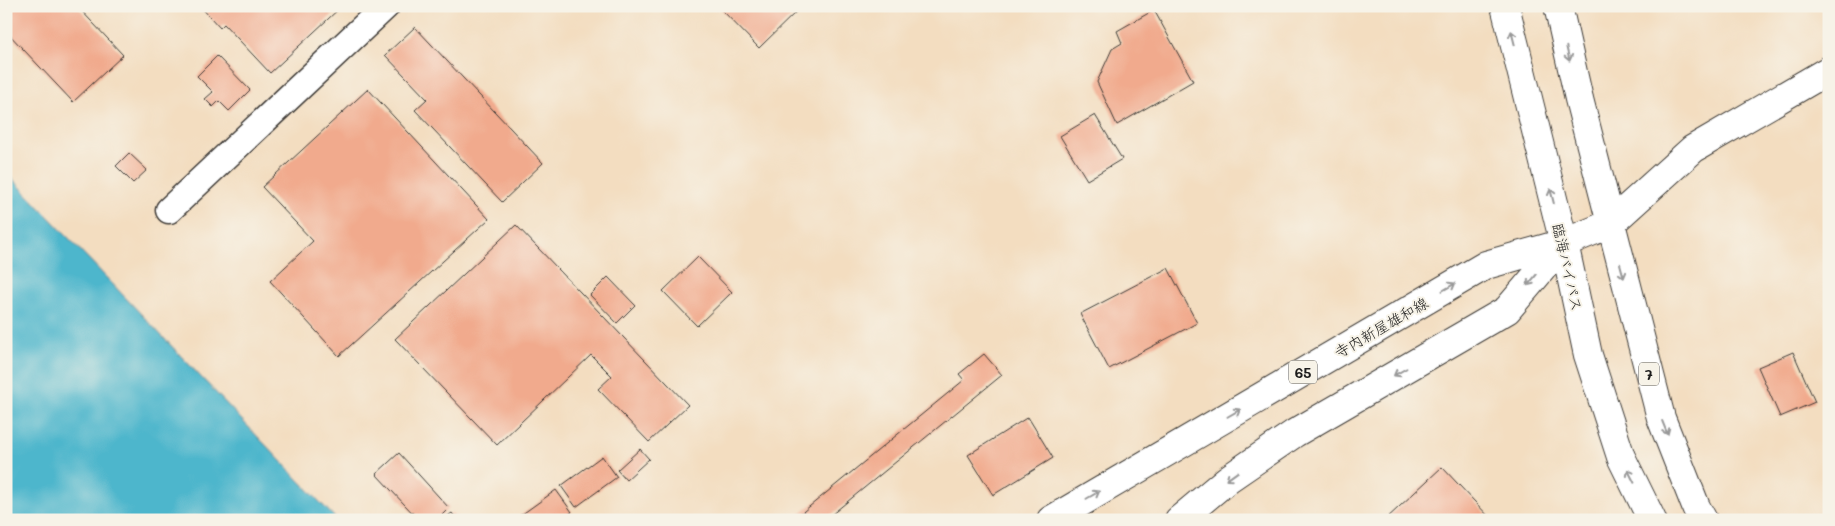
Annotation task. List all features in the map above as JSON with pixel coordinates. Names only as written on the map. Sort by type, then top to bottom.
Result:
[{"type":"main road","name":"臨海バイパス","points":[[1505,6],[1564,243],[1588,355],[1621,457],[1652,520]]},
{"type":"main road","name":"7","points":[[1558,6],[1610,224],[1660,418],[1703,520]]},
{"type":"main road","name":"寺内新屋雄和線","points":[[1051,520],[1486,265],[1564,243],[1610,224],[1693,149],[1829,70]]},
{"type":"main road","name":"寺内新屋雄和線","points":[[1179,520],[1228,478],[1294,433],[1507,310],[1564,243]]},
{"type":"street","points":[[169,210],[386,6]]},
{"type":"water","points":[[6,172],[337,520],[6,520]]},
{"type":"building","points":[[6,6],[77,6],[123,55],[73,102],[6,31]]},
{"type":"building","points":[[200,6],[342,6],[270,73],[224,24],[220,28]]},
{"type":"building","points":[[718,6],[802,6],[759,48]]},
{"type":"building","points":[[1154,10],[1193,81],[1117,125],[1097,82],[1112,49],[1122,43],[1117,31]]},
{"type":"building","points":[[415,27],[543,163],[502,202],[415,110],[427,99],[385,55]]},
{"type":"building","points":[[217,56],[250,90],[229,111],[219,101],[213,107],[205,99],[213,92],[197,76]]},
{"type":"building","points":[[368,89],[489,219],[339,356],[270,281],[313,241],[262,187]]},
{"type":"building","points":[[1095,115],[1122,159],[1087,180],[1060,136]]},
{"type":"building","points":[[129,153],[147,170],[133,183],[116,166]]},
{"type":"building","points":[[516,225],[688,405],[649,442],[598,389],[612,376],[591,355],[497,445],[395,339]]},
{"type":"building","points":[[698,257],[732,292],[697,326],[663,291]]},
{"type":"building","points":[[1168,268],[1197,323],[1109,369],[1080,314]]},
{"type":"building","points":[[608,277],[635,305],[617,323],[590,295]]},
{"type":"building","points":[[1793,352],[1815,402],[1780,417],[1758,367]]},
{"type":"building","points":[[984,354],[1002,375],[825,520],[793,520],[964,380],[959,374]]},
{"type":"building","points":[[1028,417],[1053,458],[993,495],[968,455]]},
{"type":"building","points":[[640,449],[649,459],[626,480],[617,470]]},
{"type":"building","points":[[399,453],[449,508],[437,520],[419,520],[376,474]]},
{"type":"building","points":[[602,456],[617,477],[576,507],[561,486]]},
{"type":"building","points":[[1442,467],[1492,520],[1385,520]]},
{"type":"building","points":[[556,490],[572,512],[561,520],[514,520]]},
{"type":"building","points":[[452,513],[457,520],[442,520]]}]
